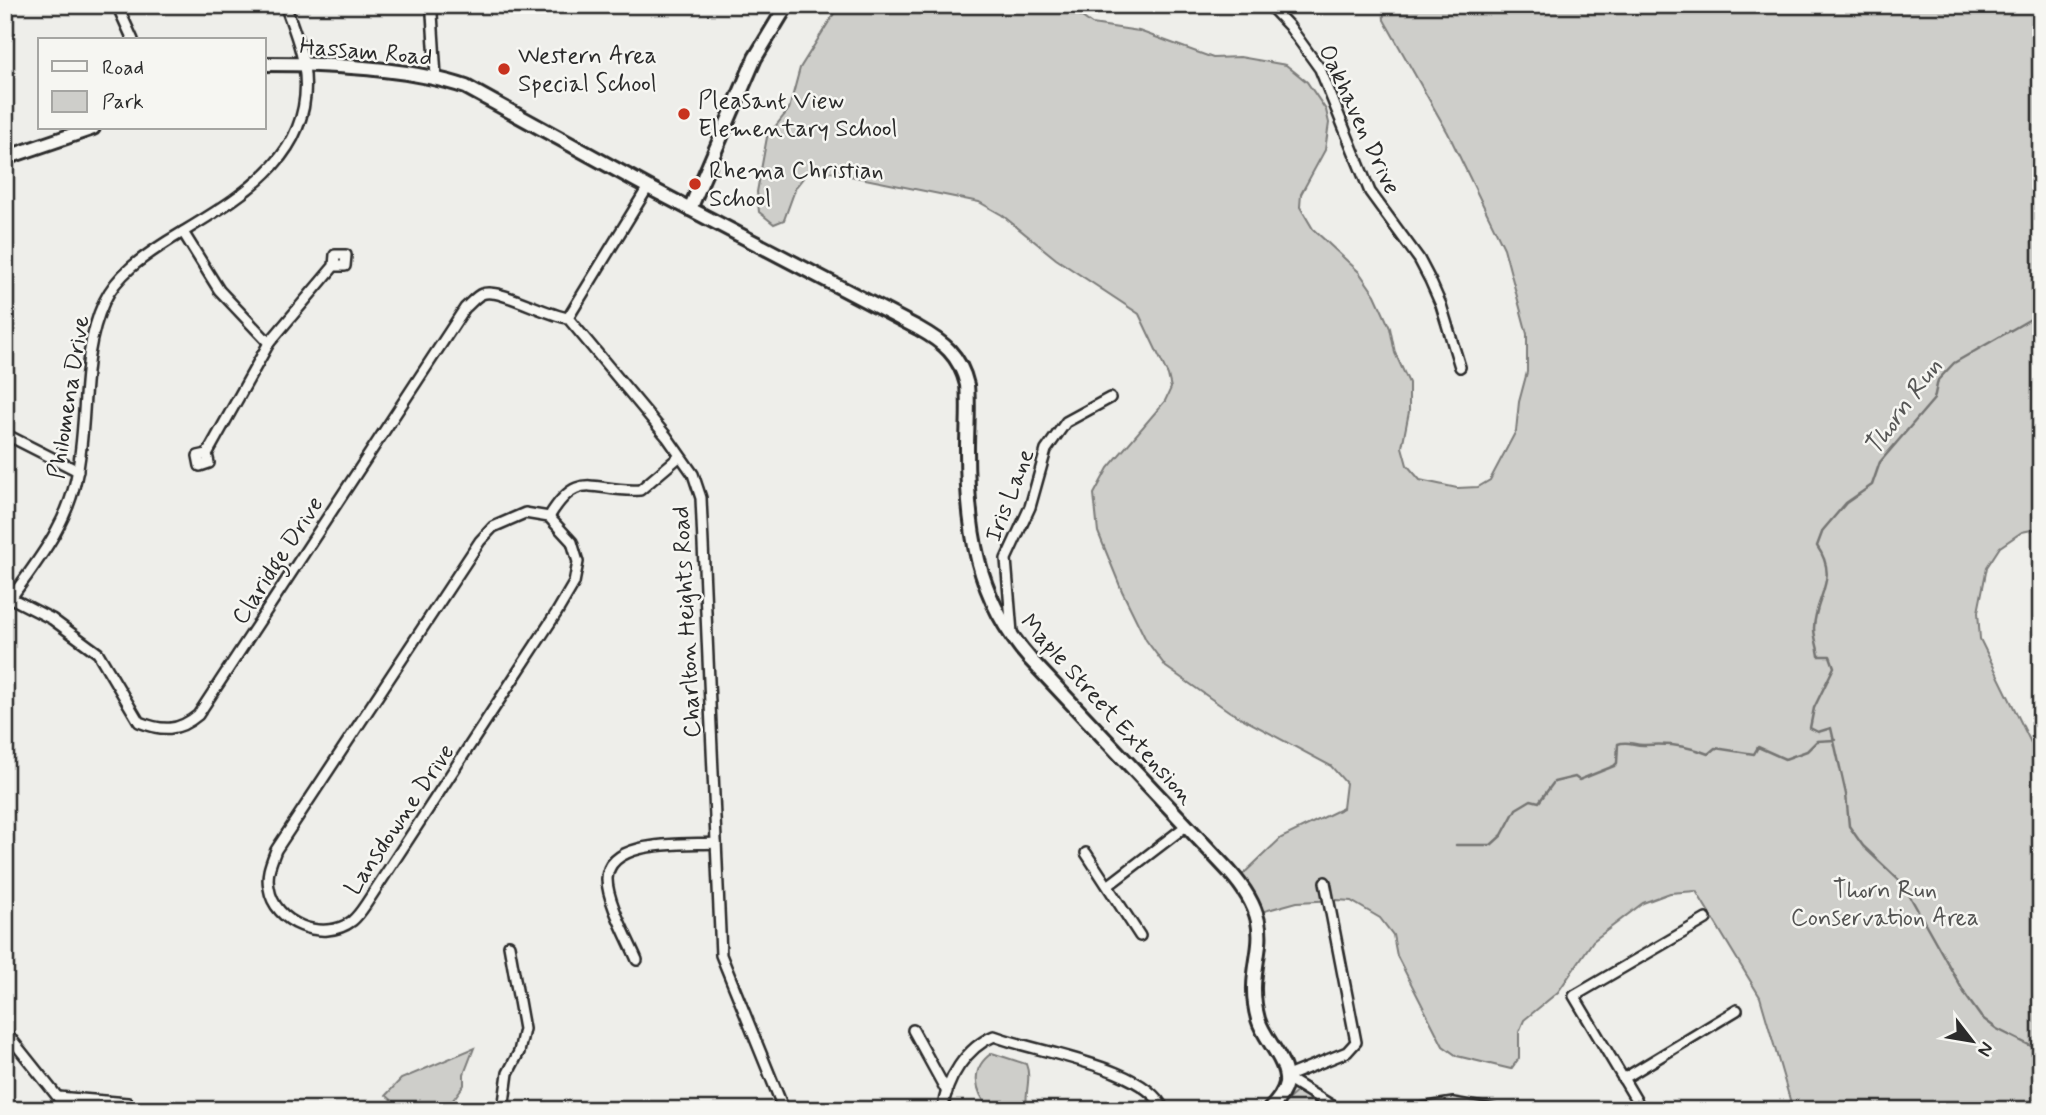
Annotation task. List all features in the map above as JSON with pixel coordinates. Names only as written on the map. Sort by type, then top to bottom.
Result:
[{"type":"street","points":[[117,5],[132,38]]},
{"type":"street","name":"Philomena Drive","points":[[8,596],[57,533],[67,512],[78,471],[89,357],[96,319],[106,298],[126,271],[249,190],[285,153],[298,125],[304,97],[304,66],[285,5]]},
{"type":"street","points":[[435,5],[432,14],[436,77]]},
{"type":"street","points":[[690,209],[755,58],[787,5]]},
{"type":"street","name":"Oakhaven Drive","points":[[1269,5],[1289,26],[1320,69],[1370,192],[1419,259],[1430,280],[1441,305],[1460,368]]},
{"type":"street","name":"Hassam Road","points":[[266,64],[436,77],[466,87],[690,209]]},
{"type":"street","points":[[5,158],[88,130]]},
{"type":"street","points":[[568,318],[648,187]]},
{"type":"street","name":"Maple Street Extension","points":[[690,209],[937,339],[958,360],[964,373],[968,395],[967,484],[973,542],[995,610],[1012,638],[1229,871],[1254,903],[1261,934],[1257,1014],[1285,1077]]},
{"type":"street","points":[[183,232],[219,290],[269,343]]},
{"type":"street","points":[[207,454],[269,343],[334,265]]},
{"type":"street","name":"Claridge Drive","points":[[8,596],[61,625],[98,653],[139,722],[169,730],[186,726],[198,715],[465,309],[481,294],[497,291],[549,315],[568,318]]},
{"type":"street","name":"Charlton Heights Road","points":[[568,318],[667,438],[693,474],[701,498],[721,955],[784,1110]]},
{"type":"street","name":"Iris Lane","points":[[1012,638],[1006,559],[1030,507],[1046,450],[1066,422],[1110,398]]},
{"type":"street","points":[[5,434],[78,471]]},
{"type":"street","points":[[549,517],[562,496],[574,487],[640,490],[679,457]]},
{"type":"street","name":"Lansdowne Drive","points":[[525,513],[549,517],[572,542],[578,562],[574,583],[557,612],[366,904],[352,921],[334,929],[314,930],[292,922],[274,906],[268,888],[268,869],[276,850],[480,541],[493,527],[508,518],[525,513]]},
{"type":"street","points":[[1109,885],[1142,864],[1186,826]]},
{"type":"street","points":[[636,960],[610,893],[607,878],[610,865],[620,855],[636,848],[716,843]]},
{"type":"street","points":[[1086,853],[1140,936]]},
{"type":"street","points":[[1285,1077],[1347,1052],[1356,1042],[1325,882]]},
{"type":"street","points":[[1642,1110],[1574,996],[1706,919]]},
{"type":"street","points":[[503,1110],[508,1073],[519,1052],[524,1029],[509,945]]},
{"type":"street","points":[[1623,1079],[1737,1010]]},
{"type":"street","points":[[913,1030],[947,1092]]},
{"type":"street","points":[[5,1031],[68,1110]]},
{"type":"street","points":[[943,1110],[953,1076],[976,1043],[994,1036],[1024,1048],[1102,1068],[1158,1097],[1164,1110]]},
{"type":"street","points":[[1269,1110],[1282,1094],[1285,1077]]},
{"type":"street","points":[[1285,1077],[1339,1110]]},
{"type":"street","points":[[58,1097],[128,1103],[134,1110]]},
{"type":"street","points":[[1409,1110],[1453,1102],[1494,1110]]},
{"type":"green space","name":"Thorn Run Conservation Area","points":[[846,5],[1065,5],[1092,24],[1139,31],[1213,58],[1240,57],[1286,65],[1307,82],[1326,110],[1329,123],[1325,150],[1301,194],[1300,207],[1313,229],[1359,272],[1375,295],[1390,328],[1395,353],[1409,383],[1409,412],[1402,447],[1407,465],[1420,480],[1457,488],[1478,487],[1490,480],[1516,431],[1519,402],[1527,372],[1527,334],[1504,248],[1448,133],[1384,20],[1383,5],[2041,5],[2041,528],[2022,532],[2000,547],[1987,567],[1978,612],[1980,639],[2041,763],[2041,1110],[1793,1110],[1760,997],[1696,891],[1670,893],[1643,903],[1593,941],[1558,992],[1524,1020],[1519,1032],[1519,1058],[1511,1069],[1457,1056],[1443,1046],[1397,956],[1393,935],[1380,918],[1351,901],[1337,900],[1297,902],[1257,913],[1237,880],[1281,838],[1343,808],[1346,783],[1331,766],[1230,712],[1166,667],[1146,640],[1122,591],[1098,532],[1094,494],[1108,468],[1165,401],[1171,388],[1168,375],[1139,314],[1056,259],[1002,215],[979,202],[811,168],[796,187],[784,220],[774,224],[759,212],[757,192],[767,137],[789,109],[800,68],[835,12]]},
{"type":"green space","points":[[474,1048],[464,1074],[464,1085],[450,1104],[450,1110],[395,1110],[397,1105],[386,1095],[401,1079]]},
{"type":"green space","points":[[992,1053],[1026,1064],[1027,1110],[990,1110],[985,1103],[978,1088],[977,1073]]},
{"type":"green space","points":[[1299,1090],[1331,1110],[1276,1110]]},
{"type":"waterway","name":"Thorn Run","points":[[2041,313],[1954,363],[1938,380],[1934,399],[1880,462],[1872,485],[1846,503],[1823,530],[1817,546],[1824,558],[1826,578],[1815,617],[1814,631],[1819,656],[1830,656],[1834,667],[1814,708],[1810,728],[1818,732],[1831,728],[1846,794],[1849,826],[1863,846],[1903,884],[1966,996],[1981,1017],[1997,1029],[2041,1051]]},
{"type":"waterway","points":[[1456,845],[1491,845],[1502,835],[1516,809],[1531,800],[1539,802],[1554,782],[1575,777],[1579,780],[1614,766],[1617,763],[1618,744],[1677,745],[1708,754],[1715,748],[1754,754],[1758,747],[1785,759],[1807,751],[1817,741],[1835,740]]},
{"type":"place","name":"Western Area Special School","points":[[504,69]]},
{"type":"place","name":"Pleasant View Elementary School","points":[[684,114]]},
{"type":"place","name":"Rhema Christian School","points":[[695,184]]}]
